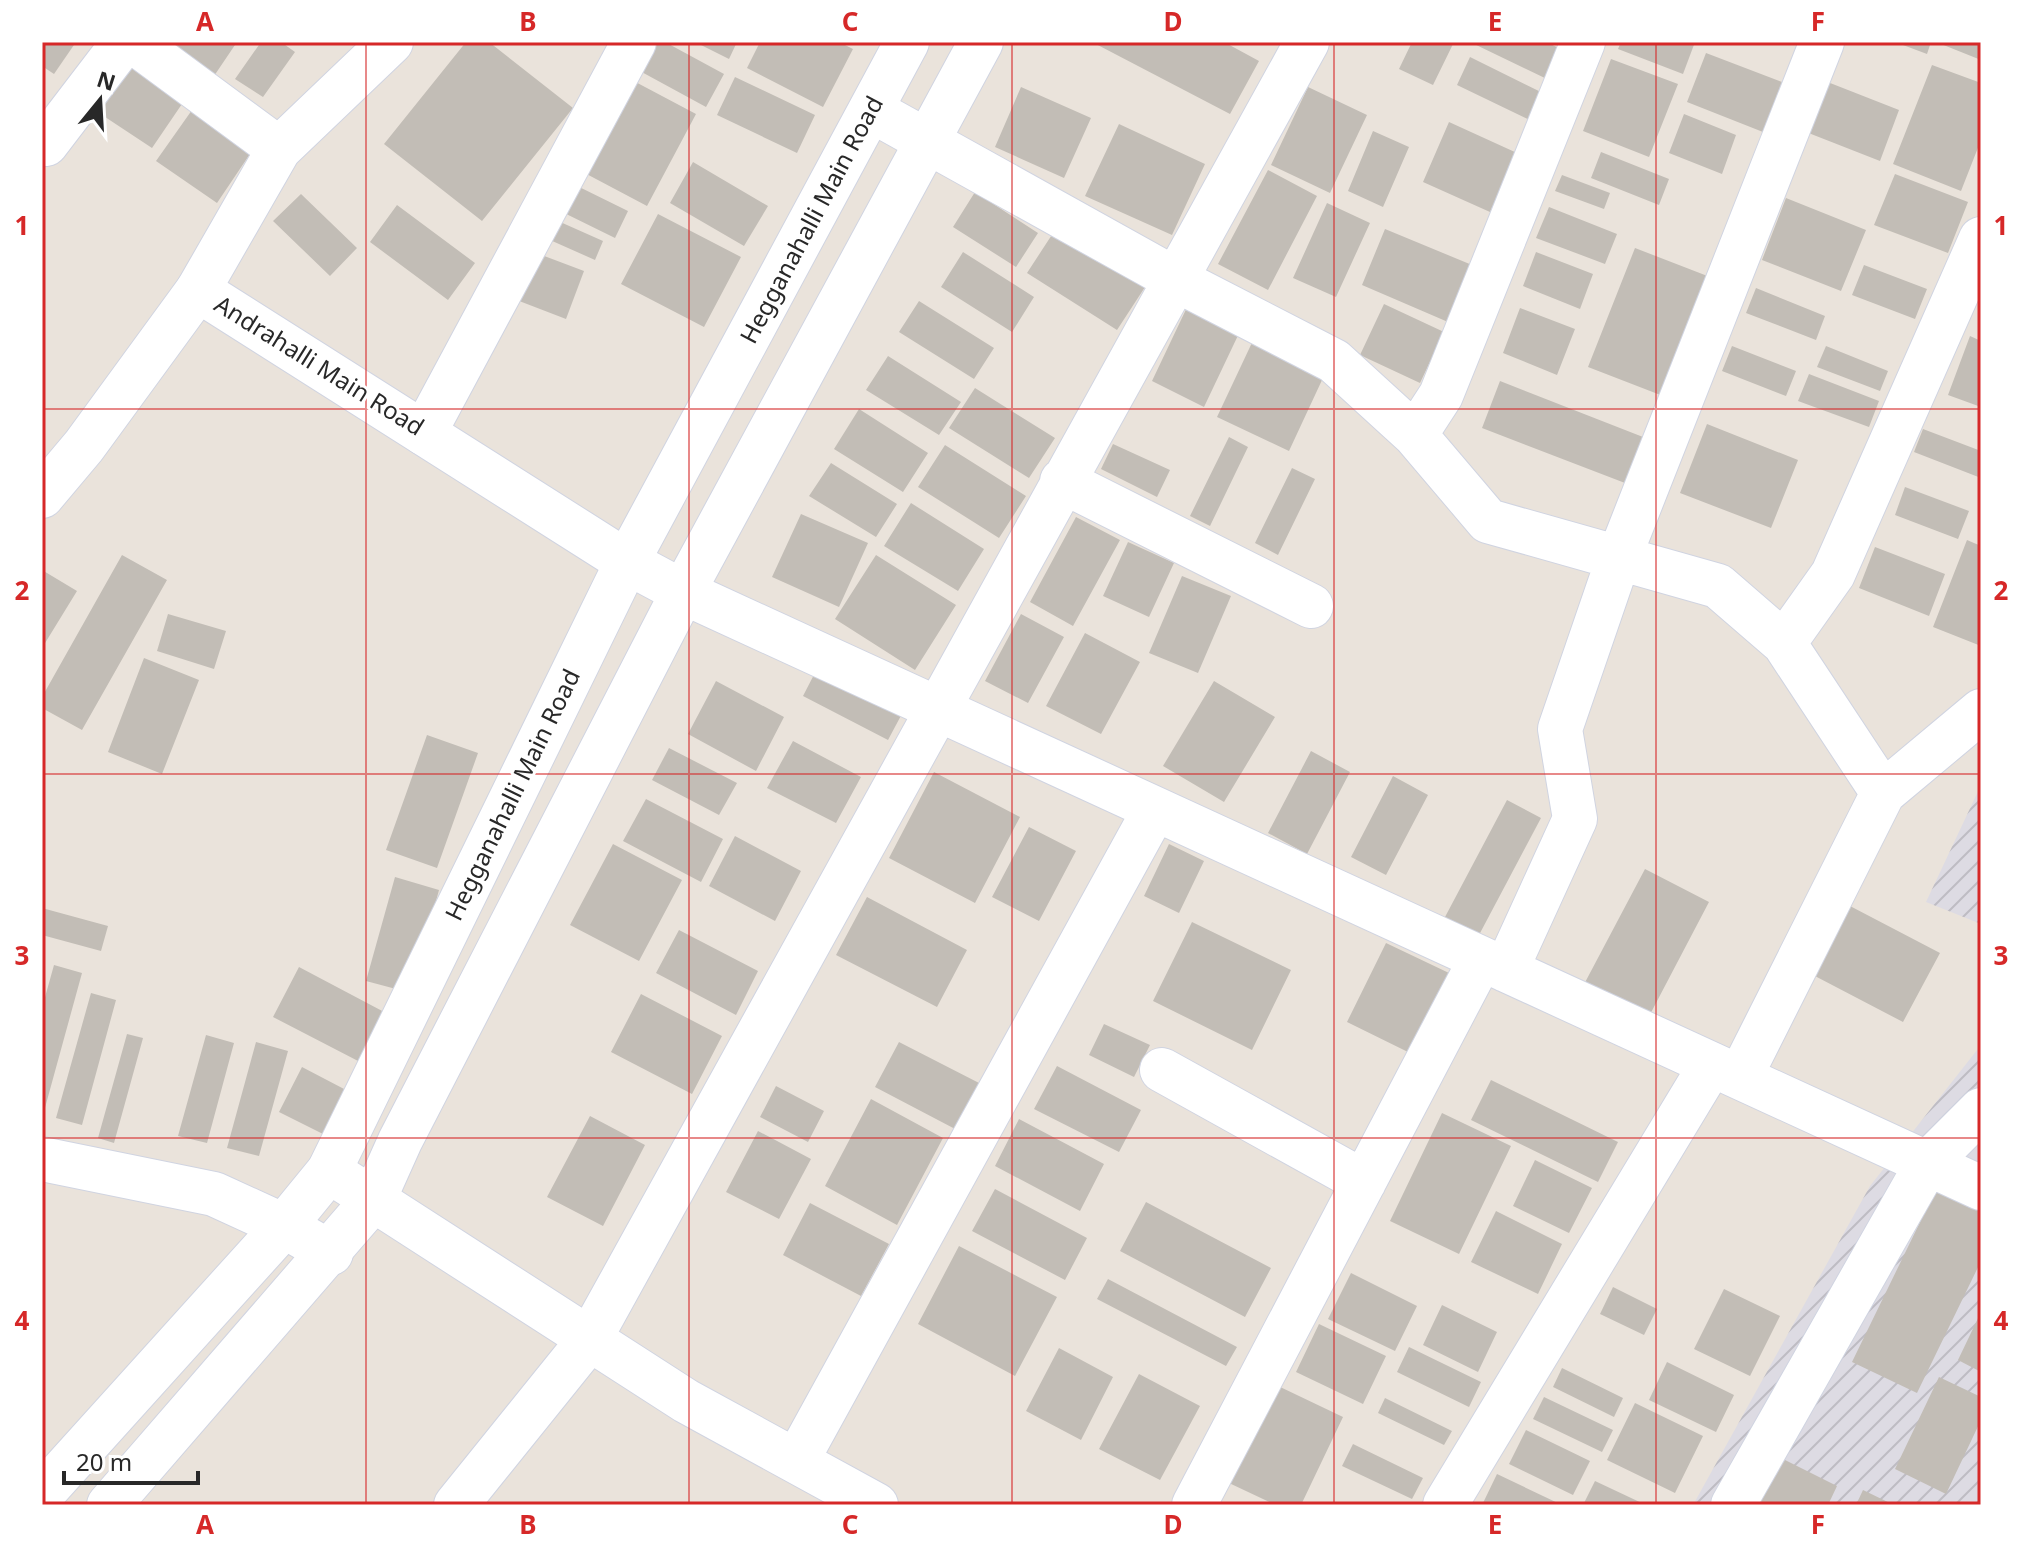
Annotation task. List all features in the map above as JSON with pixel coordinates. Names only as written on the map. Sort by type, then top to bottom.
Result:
[{"type":"street","points":[[46,144],[124,42]]},
{"type":"street","points":[[134,42],[279,149]]},
{"type":"street","name":"Andrahalli Main Road","points":[[391,42],[279,149],[198,290],[627,562],[683,592],[1981,1188]]},
{"type":"street","points":[[424,433],[634,42]]},
{"type":"street","name":"Hegganahalli Main Road","points":[[42,1494],[284,1226],[329,1171],[627,562],[907,42]]},
{"type":"street","points":[[109,1505],[331,1253],[374,1199],[400,1141],[683,592],[981,42]]},
{"type":"street","points":[[456,1505],[589,1340],[1173,278],[1307,42]]},
{"type":"street","points":[[1415,435],[1441,395],[1583,42]]},
{"type":"street","points":[[1194,1505],[1364,1182],[1494,964],[1575,819],[1560,729],[1618,560],[1822,42]]},
{"type":"street","points":[[871,110],[1173,278],[1334,361],[1415,435],[1488,521],[1718,586],[1784,643],[1883,793]]},
{"type":"street","points":[[1784,643],[1833,574],[1981,239]]},
{"type":"street","points":[[42,496],[57,451],[198,290]]},
{"type":"street","points":[[1062,481],[1311,606]]},
{"type":"street","points":[[1445,1505],[1725,1071],[1883,793],[1981,711]]},
{"type":"street","points":[[797,1460],[1155,809]]},
{"type":"street","points":[[1162,1070],[1364,1182]]},
{"type":"street","points":[[1733,1505],[1927,1164],[1981,1110]]},
{"type":"street","points":[[42,1159],[214,1194],[284,1226],[331,1253]]},
{"type":"street","points":[[329,1171],[686,1401],[876,1505]]},
{"type":"shaded area","points":[[1981,785],[1981,924],[1926,902]]},
{"type":"shaded area","points":[[1981,1045],[1981,1505],[1693,1505],[1870,1186]]},
{"type":"building","points":[[42,42],[76,42],[54,74],[42,66]]},
{"type":"building","points":[[163,42],[237,42],[214,76]]},
{"type":"building","points":[[261,42],[281,42],[295,52],[263,97],[235,79]]},
{"type":"building","points":[[466,42],[489,42],[573,108],[482,221],[384,144]]},
{"type":"building","points":[[653,42],[665,42],[724,74],[706,107],[638,70]]},
{"type":"building","points":[[695,42],[737,42],[729,59]]},
{"type":"building","points":[[760,42],[839,42],[853,49],[823,107],[747,68]]},
{"type":"building","points":[[1092,42],[1224,42],[1259,61],[1230,114]]},
{"type":"building","points":[[1412,42],[1454,42],[1433,85],[1399,69]]},
{"type":"building","points":[[1470,42],[1546,42],[1563,50],[1549,80]]},
{"type":"building","points":[[1621,42],[1695,42],[1683,74],[1618,49]]},
{"type":"building","points":[[1895,42],[1931,42],[1927,54]]},
{"type":"building","points":[[1936,42],[1981,42],[1981,60]]},
{"type":"building","points":[[1706,53],[1782,82],[1763,132],[1687,102]]},
{"type":"building","points":[[1470,57],[1549,96],[1536,123],[1457,85]]},
{"type":"building","points":[[1611,59],[1678,84],[1649,157],[1583,131]]},
{"type":"building","points":[[130,63],[184,101],[152,148],[96,111]]},
{"type":"building","points":[[1932,65],[1981,83],[1981,140],[1961,191],[1893,164]]},
{"type":"building","points":[[735,77],[815,115],[797,153],[717,115]]},
{"type":"building","points":[[628,78],[696,114],[647,206],[579,170]]},
{"type":"building","points":[[1825,81],[1899,110],[1880,161],[1806,132]]},
{"type":"building","points":[[1021,87],[1091,118],[1064,178],[995,147]]},
{"type":"building","points":[[1308,87],[1367,115],[1330,193],[1271,165]]},
{"type":"building","points":[[192,110],[252,151],[217,203],[156,161]]},
{"type":"building","points":[[1684,114],[1736,135],[1722,174],[1669,153]]},
{"type":"building","points":[[1449,122],[1517,153],[1490,212],[1423,182]]},
{"type":"building","points":[[1119,124],[1205,164],[1172,235],[1085,196]]},
{"type":"building","points":[[1373,131],[1409,147],[1383,207],[1348,191]]},
{"type":"building","points":[[1601,152],[1669,179],[1659,205],[1591,178]]},
{"type":"building","points":[[693,162],[768,206],[744,246],[670,203]]},
{"type":"building","points":[[1268,170],[1317,196],[1268,290],[1218,264]]},
{"type":"building","points":[[1895,174],[1968,202],[1948,253],[1874,225]]},
{"type":"building","points":[[1562,175],[1610,193],[1604,209],[1555,191]]},
{"type":"building","points":[[565,180],[628,211],[615,238],[552,207]]},
{"type":"building","points":[[975,192],[1038,233],[1016,267],[953,227]]},
{"type":"building","points":[[301,194],[357,248],[330,276],[273,221]]},
{"type":"building","points":[[1786,198],[1866,230],[1841,291],[1762,260]]},
{"type":"building","points":[[1327,203],[1370,223],[1336,297],[1293,278]]},
{"type":"building","points":[[397,205],[475,263],[448,300],[370,242]]},
{"type":"building","points":[[1549,207],[1617,234],[1605,264],[1536,238]]},
{"type":"building","points":[[658,214],[741,257],[704,327],[621,284]]},
{"type":"building","points":[[549,217],[603,241],[595,260],[541,236]]},
{"type":"building","points":[[1057,227],[1147,284],[1117,330],[1027,273]]},
{"type":"building","points":[[1385,229],[1472,265],[1448,322],[1362,285]]},
{"type":"building","points":[[1635,248],[1710,277],[1663,396],[1588,367]]},
{"type":"building","points":[[531,251],[584,271],[566,319],[514,299]]},
{"type":"building","points":[[963,252],[1034,297],[1012,332],[941,287]]},
{"type":"building","points":[[1536,252],[1593,274],[1580,309],[1523,286]]},
{"type":"building","points":[[1864,265],[1927,289],[1915,319],[1852,295]]},
{"type":"building","points":[[1756,288],[1825,316],[1816,340],[1746,313]]},
{"type":"building","points":[[919,301],[994,348],[974,379],[899,332]]},
{"type":"building","points":[[1190,301],[1242,327],[1204,407],[1152,381]]},
{"type":"building","points":[[1384,304],[1444,332],[1420,383],[1360,355]]},
{"type":"building","points":[[1520,308],[1575,329],[1557,375],[1503,353]]},
{"type":"building","points":[[1257,332],[1329,365],[1289,451],[1217,417]]},
{"type":"building","points":[[1970,336],[1981,341],[1981,407],[1948,395]]},
{"type":"building","points":[[1732,346],[1796,371],[1786,396],[1722,371]]},
{"type":"building","points":[[1826,346],[1888,371],[1880,391],[1817,367]]},
{"type":"building","points":[[888,356],[961,402],[939,435],[866,390]]},
{"type":"building","points":[[1809,374],[1879,401],[1869,427],[1798,401]]},
{"type":"building","points":[[1500,381],[1643,437],[1625,483],[1482,428]]},
{"type":"building","points":[[975,388],[1055,438],[1029,478],[949,428]]},
{"type":"building","points":[[859,409],[928,453],[903,492],[834,449]]},
{"type":"building","points":[[1707,424],[1798,460],[1771,528],[1680,493]]},
{"type":"building","points":[[1923,429],[1981,451],[1981,478],[1914,452]]},
{"type":"building","points":[[1229,437],[1248,447],[1210,526],[1190,516]]},
{"type":"building","points":[[1113,444],[1170,470],[1157,497],[1101,469]]},
{"type":"building","points":[[945,445],[1026,496],[999,538],[918,487]]},
{"type":"building","points":[[831,463],[897,504],[876,537],[809,496]]},
{"type":"building","points":[[1292,468],[1315,479],[1278,555],[1255,543]]},
{"type":"building","points":[[1905,487],[1969,511],[1958,539],[1895,515]]},
{"type":"building","points":[[911,503],[984,549],[958,591],[884,546]]},
{"type":"building","points":[[801,514],[868,543],[839,607],[772,577]]},
{"type":"building","points":[[1076,517],[1120,540],[1073,626],[1030,602]]},
{"type":"building","points":[[1967,540],[1981,546],[1981,646],[1933,627]]},
{"type":"building","points":[[1128,542],[1174,563],[1149,617],[1103,596]]},
{"type":"building","points":[[1875,547],[1945,574],[1929,616],[1859,588]]},
{"type":"building","points":[[122,555],[167,580],[82,730],[42,708],[42,697]]},
{"type":"building","points":[[876,555],[956,605],[915,670],[835,619]]},
{"type":"building","points":[[42,570],[77,591],[42,648]]},
{"type":"building","points":[[1182,576],[1231,596],[1198,673],[1149,653]]},
{"type":"building","points":[[168,614],[226,631],[214,669],[157,651]]},
{"type":"building","points":[[1021,614],[1064,637],[1028,703],[985,681]]},
{"type":"building","points":[[1085,633],[1140,662],[1101,734],[1046,706]]},
{"type":"building","points":[[144,658],[199,680],[162,774],[108,752]]},
{"type":"building","points":[[819,665],[904,710],[888,740],[803,696]]},
{"type":"building","points":[[716,681],[784,717],[756,771],[688,734]]},
{"type":"building","points":[[1214,681],[1275,717],[1224,802],[1163,766]]},
{"type":"building","points":[[427,735],[478,753],[437,868],[386,850]]},
{"type":"building","points":[[793,741],[861,777],[836,823],[767,788]]},
{"type":"building","points":[[669,748],[737,783],[719,815],[652,780]]},
{"type":"building","points":[[1311,751],[1350,772],[1307,854],[1268,833]]},
{"type":"building","points":[[934,772],[1020,817],[975,903],[889,858]]},
{"type":"building","points":[[1393,776],[1428,795],[1386,875],[1351,857]]},
{"type":"building","points":[[646,799],[723,839],[701,882],[623,841]]},
{"type":"building","points":[[1507,800],[1541,818],[1479,935],[1445,917]]},
{"type":"building","points":[[1029,827],[1076,851],[1039,921],[992,897]]},
{"type":"building","points":[[735,836],[801,871],[775,921],[709,886]]},
{"type":"building","points":[[613,844],[682,880],[639,961],[570,925]]},
{"type":"building","points":[[1169,844],[1204,861],[1179,913],[1144,896]]},
{"type":"building","points":[[1645,869],[1709,902],[1645,1024],[1581,990]]},
{"type":"building","points":[[395,877],[439,890],[411,993],[366,981]]},
{"type":"building","points":[[867,897],[967,950],[937,1007],[836,955]]},
{"type":"building","points":[[1850,906],[1940,953],[1903,1022],[1813,975]]},
{"type":"building","points":[[42,908],[108,926],[101,951],[42,935]]},
{"type":"building","points":[[1192,922],[1291,970],[1252,1050],[1153,1001]]},
{"type":"building","points":[[679,930],[758,971],[736,1015],[656,973]]},
{"type":"building","points":[[1386,943],[1449,973],[1410,1053],[1347,1022]]},
{"type":"building","points":[[54,965],[82,973],[43,1115],[42,1008]]},
{"type":"building","points":[[299,967],[386,1013],[360,1062],[273,1017]]},
{"type":"building","points":[[91,993],[116,1000],[82,1125],[56,1118]]},
{"type":"building","points":[[641,994],[722,1036],[692,1094],[611,1052]]},
{"type":"building","points":[[1104,1024],[1150,1045],[1134,1077],[1089,1055]]},
{"type":"building","points":[[127,1034],[143,1038],[114,1143],[98,1138]]},
{"type":"building","points":[[206,1035],[234,1043],[207,1143],[178,1136]]},
{"type":"building","points":[[256,1042],[288,1051],[259,1156],[227,1148]]},
{"type":"building","points":[[899,1042],[981,1084],[957,1130],[875,1087]]},
{"type":"building","points":[[1057,1066],[1141,1110],[1119,1152],[1034,1109]]},
{"type":"building","points":[[302,1067],[346,1090],[323,1134],[279,1112]]},
{"type":"building","points":[[1491,1080],[1618,1142],[1598,1182],[1471,1120]]},
{"type":"building","points":[[776,1086],[824,1111],[808,1142],[760,1117]]},
{"type":"building","points":[[871,1099],[943,1138],[897,1225],[825,1186]]},
{"type":"building","points":[[1442,1113],[1511,1146],[1459,1254],[1390,1221]]},
{"type":"building","points":[[590,1116],[645,1145],[603,1226],[547,1197]]},
{"type":"building","points":[[1019,1119],[1104,1164],[1080,1211],[995,1166]]},
{"type":"building","points":[[758,1131],[811,1159],[779,1219],[726,1192]]},
{"type":"building","points":[[1535,1160],[1592,1188],[1569,1233],[1513,1206]]},
{"type":"building","points":[[1941,1179],[1981,1198],[1981,1261],[1917,1393],[1852,1362]]},
{"type":"building","points":[[995,1189],[1087,1238],[1065,1280],[972,1231]]},
{"type":"building","points":[[1146,1202],[1271,1268],[1245,1317],[1120,1251]]},
{"type":"building","points":[[810,1203],[889,1244],[861,1296],[783,1255]]},
{"type":"building","points":[[1496,1211],[1562,1244],[1538,1294],[1471,1262]]},
{"type":"building","points":[[959,1246],[1057,1297],[1015,1376],[918,1324]]},
{"type":"building","points":[[1351,1273],[1417,1306],[1395,1351],[1328,1319]]},
{"type":"building","points":[[1108,1279],[1237,1347],[1226,1366],[1097,1299]]},
{"type":"building","points":[[1613,1287],[1657,1309],[1644,1335],[1600,1314]]},
{"type":"building","points":[[1724,1289],[1780,1316],[1750,1376],[1694,1349]]},
{"type":"building","points":[[1442,1305],[1497,1332],[1478,1372],[1423,1345]]},
{"type":"building","points":[[1981,1312],[1981,1372],[1958,1360]]},
{"type":"building","points":[[1319,1324],[1386,1356],[1363,1404],[1296,1372]]},
{"type":"building","points":[[1409,1347],[1481,1382],[1469,1407],[1397,1372]]},
{"type":"building","points":[[1059,1348],[1113,1377],[1081,1440],[1026,1411]]},
{"type":"building","points":[[1667,1362],[1734,1395],[1716,1432],[1649,1400]]},
{"type":"building","points":[[1562,1368],[1623,1398],[1614,1417],[1553,1387]]},
{"type":"building","points":[[1139,1374],[1200,1406],[1160,1480],[1099,1449]]},
{"type":"building","points":[[1939,1377],[1981,1397],[1981,1420],[1946,1494],[1895,1469]]},
{"type":"building","points":[[1276,1385],[1343,1417],[1301,1505],[1276,1505],[1229,1483]]},
{"type":"building","points":[[1544,1397],[1613,1430],[1602,1452],[1533,1419]]},
{"type":"building","points":[[1385,1398],[1452,1431],[1444,1445],[1378,1413]]},
{"type":"building","points":[[1635,1403],[1703,1436],[1675,1493],[1607,1460]]},
{"type":"building","points":[[1526,1430],[1590,1461],[1573,1495],[1509,1464]]},
{"type":"building","points":[[1353,1444],[1423,1478],[1412,1499],[1342,1466]]},
{"type":"building","points":[[1781,1458],[1837,1486],[1828,1505],[1759,1505]]},
{"type":"building","points":[[1497,1474],[1562,1505],[1483,1503]]},
{"type":"building","points":[[1595,1481],[1646,1505],[1583,1505]]},
{"type":"building","points":[[1863,1490],[1894,1505],[1856,1505]]}]
